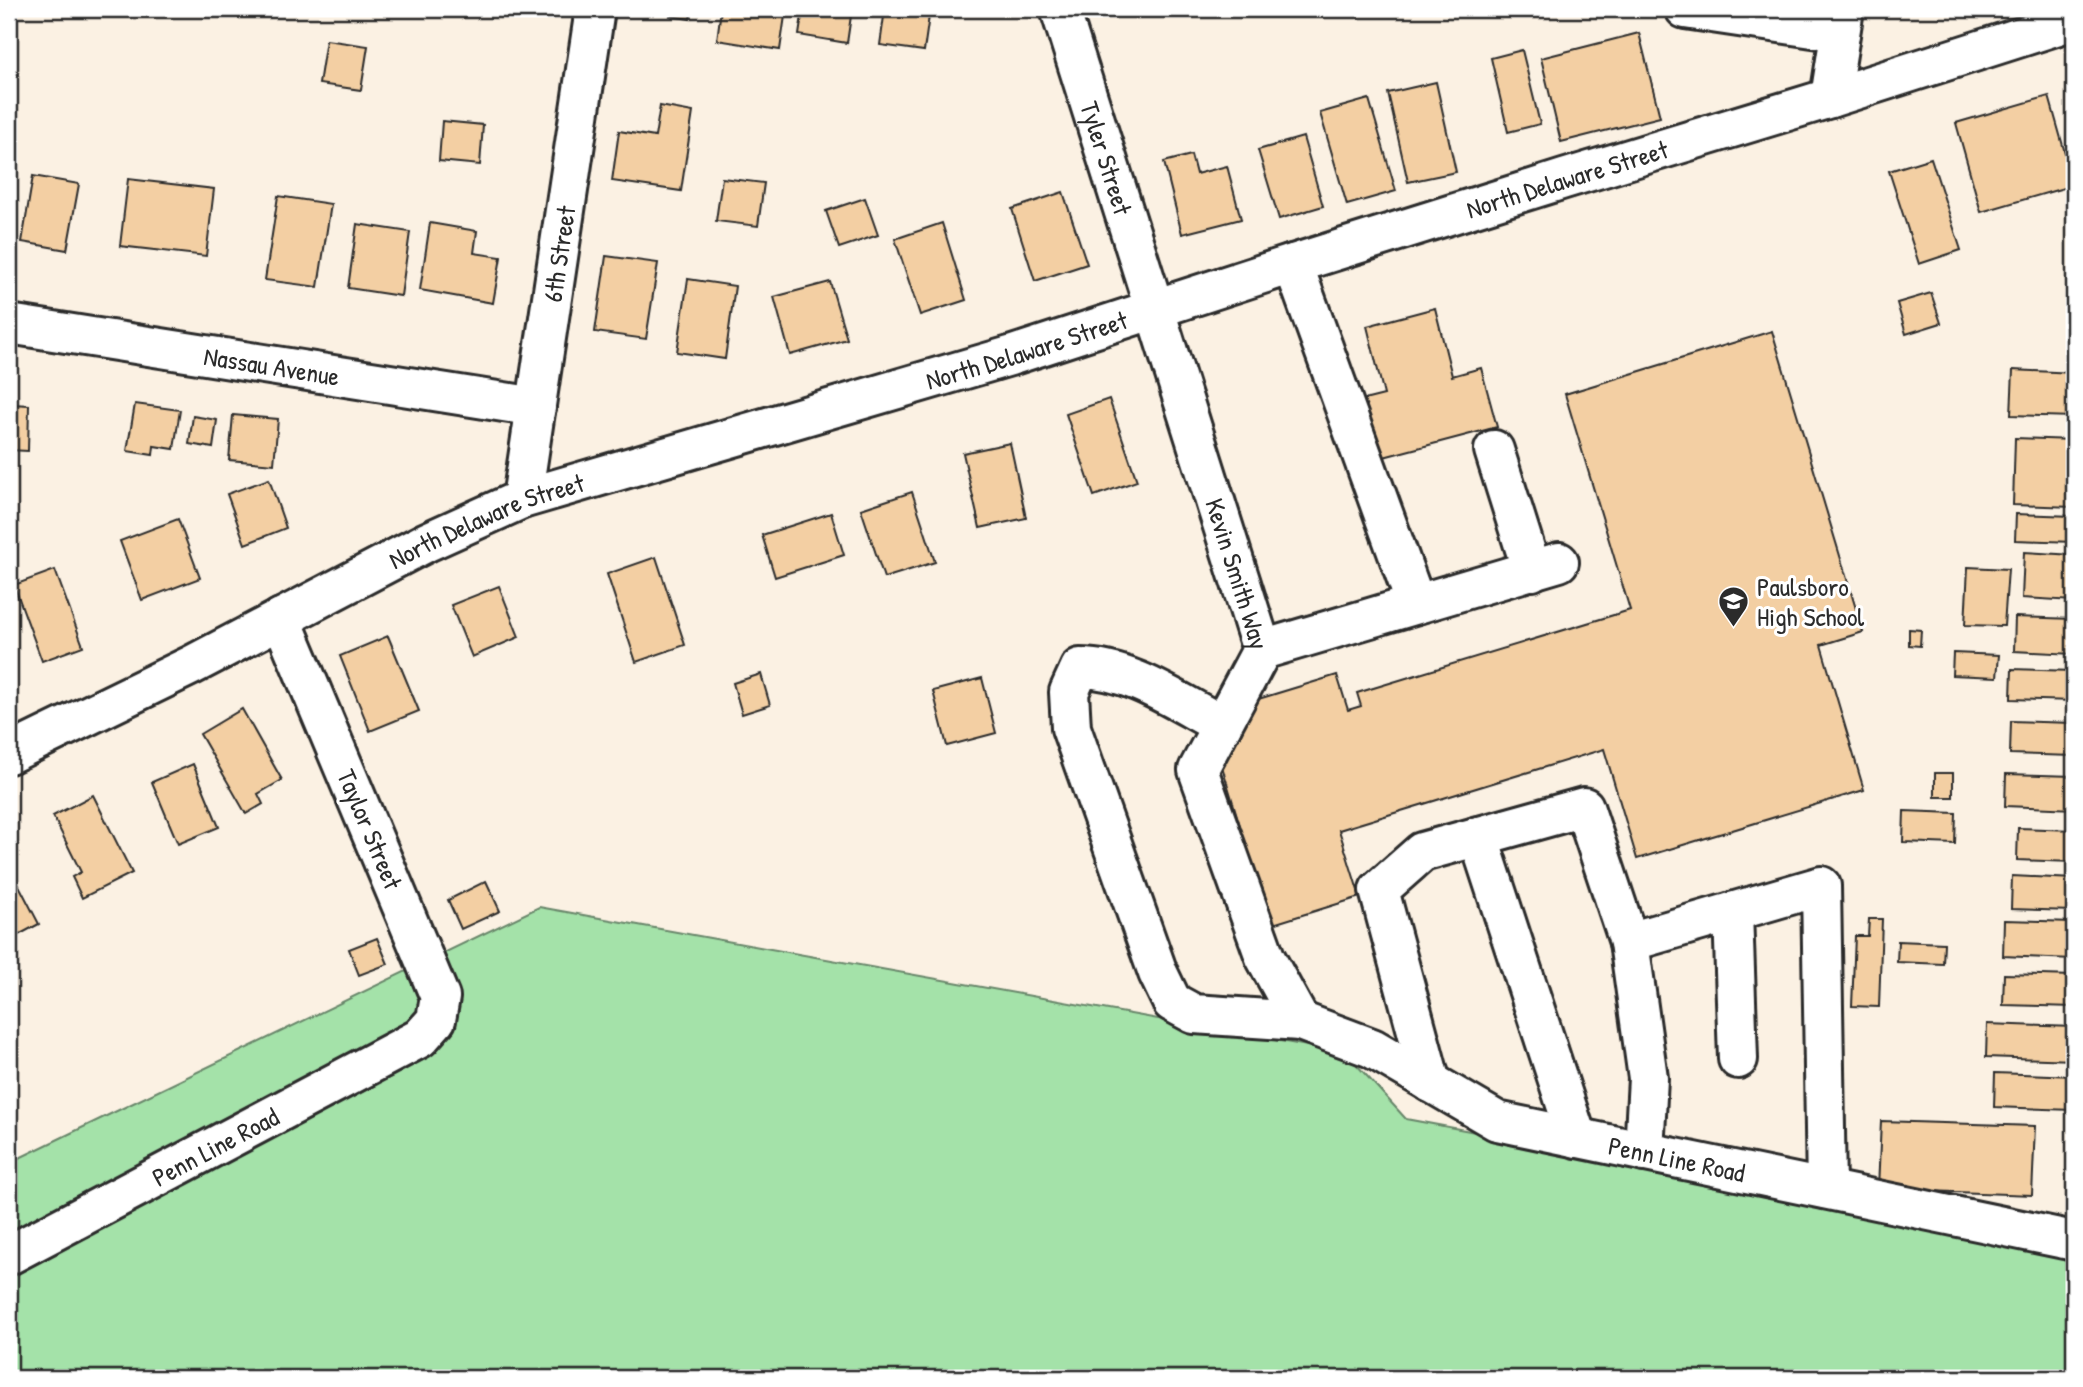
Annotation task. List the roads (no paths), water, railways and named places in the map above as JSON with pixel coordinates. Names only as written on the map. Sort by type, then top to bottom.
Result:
[{"type":"street","name":"6th Street","points":[[522,499],[595,9]]},
{"type":"street","name":"Tyler Street","points":[[1060,9],[1155,307]]},
{"type":"street","points":[[1685,9],[1842,20],[1830,98]]},
{"type":"street","name":"North Delaware Street","points":[[9,754],[192,665],[427,542],[522,499],[1010,356],[1155,307],[2074,20]]},
{"type":"street","points":[[1293,264],[1416,604]]},
{"type":"street","name":"Kevin Smith Way","points":[[1155,307],[1262,650],[1198,770],[1265,957],[1300,1021]]},
{"type":"street","name":"Nassau Avenue","points":[[9,324],[536,407]]},
{"type":"street","points":[[1262,650],[1545,566],[1494,450]]},
{"type":"street","name":"Taylor Street","points":[[281,618],[440,997],[436,1020],[419,1038]]},
{"type":"street","name":"Penn Line Road","points":[[1222,725],[1131,677],[1095,668],[1080,668],[1069,692],[1071,727],[1158,973],[1172,1002],[1194,1014],[1300,1021],[1372,1048],[1497,1121],[2074,1241]]},
{"type":"street","points":[[1431,1083],[1379,890],[1422,852],[1584,807],[1629,942],[1648,1078],[1644,1152]]},
{"type":"street","points":[[1478,836],[1577,1138]]},
{"type":"street","points":[[1629,942],[1821,886],[1826,1189]]},
{"type":"street","points":[[1733,912],[1738,1059]]},
{"type":"street","name":"Penn Line Road","points":[[9,1255],[419,1038]]},
{"type":"place","name":"Paulsboro High School","points":[[1734,628]]}]
